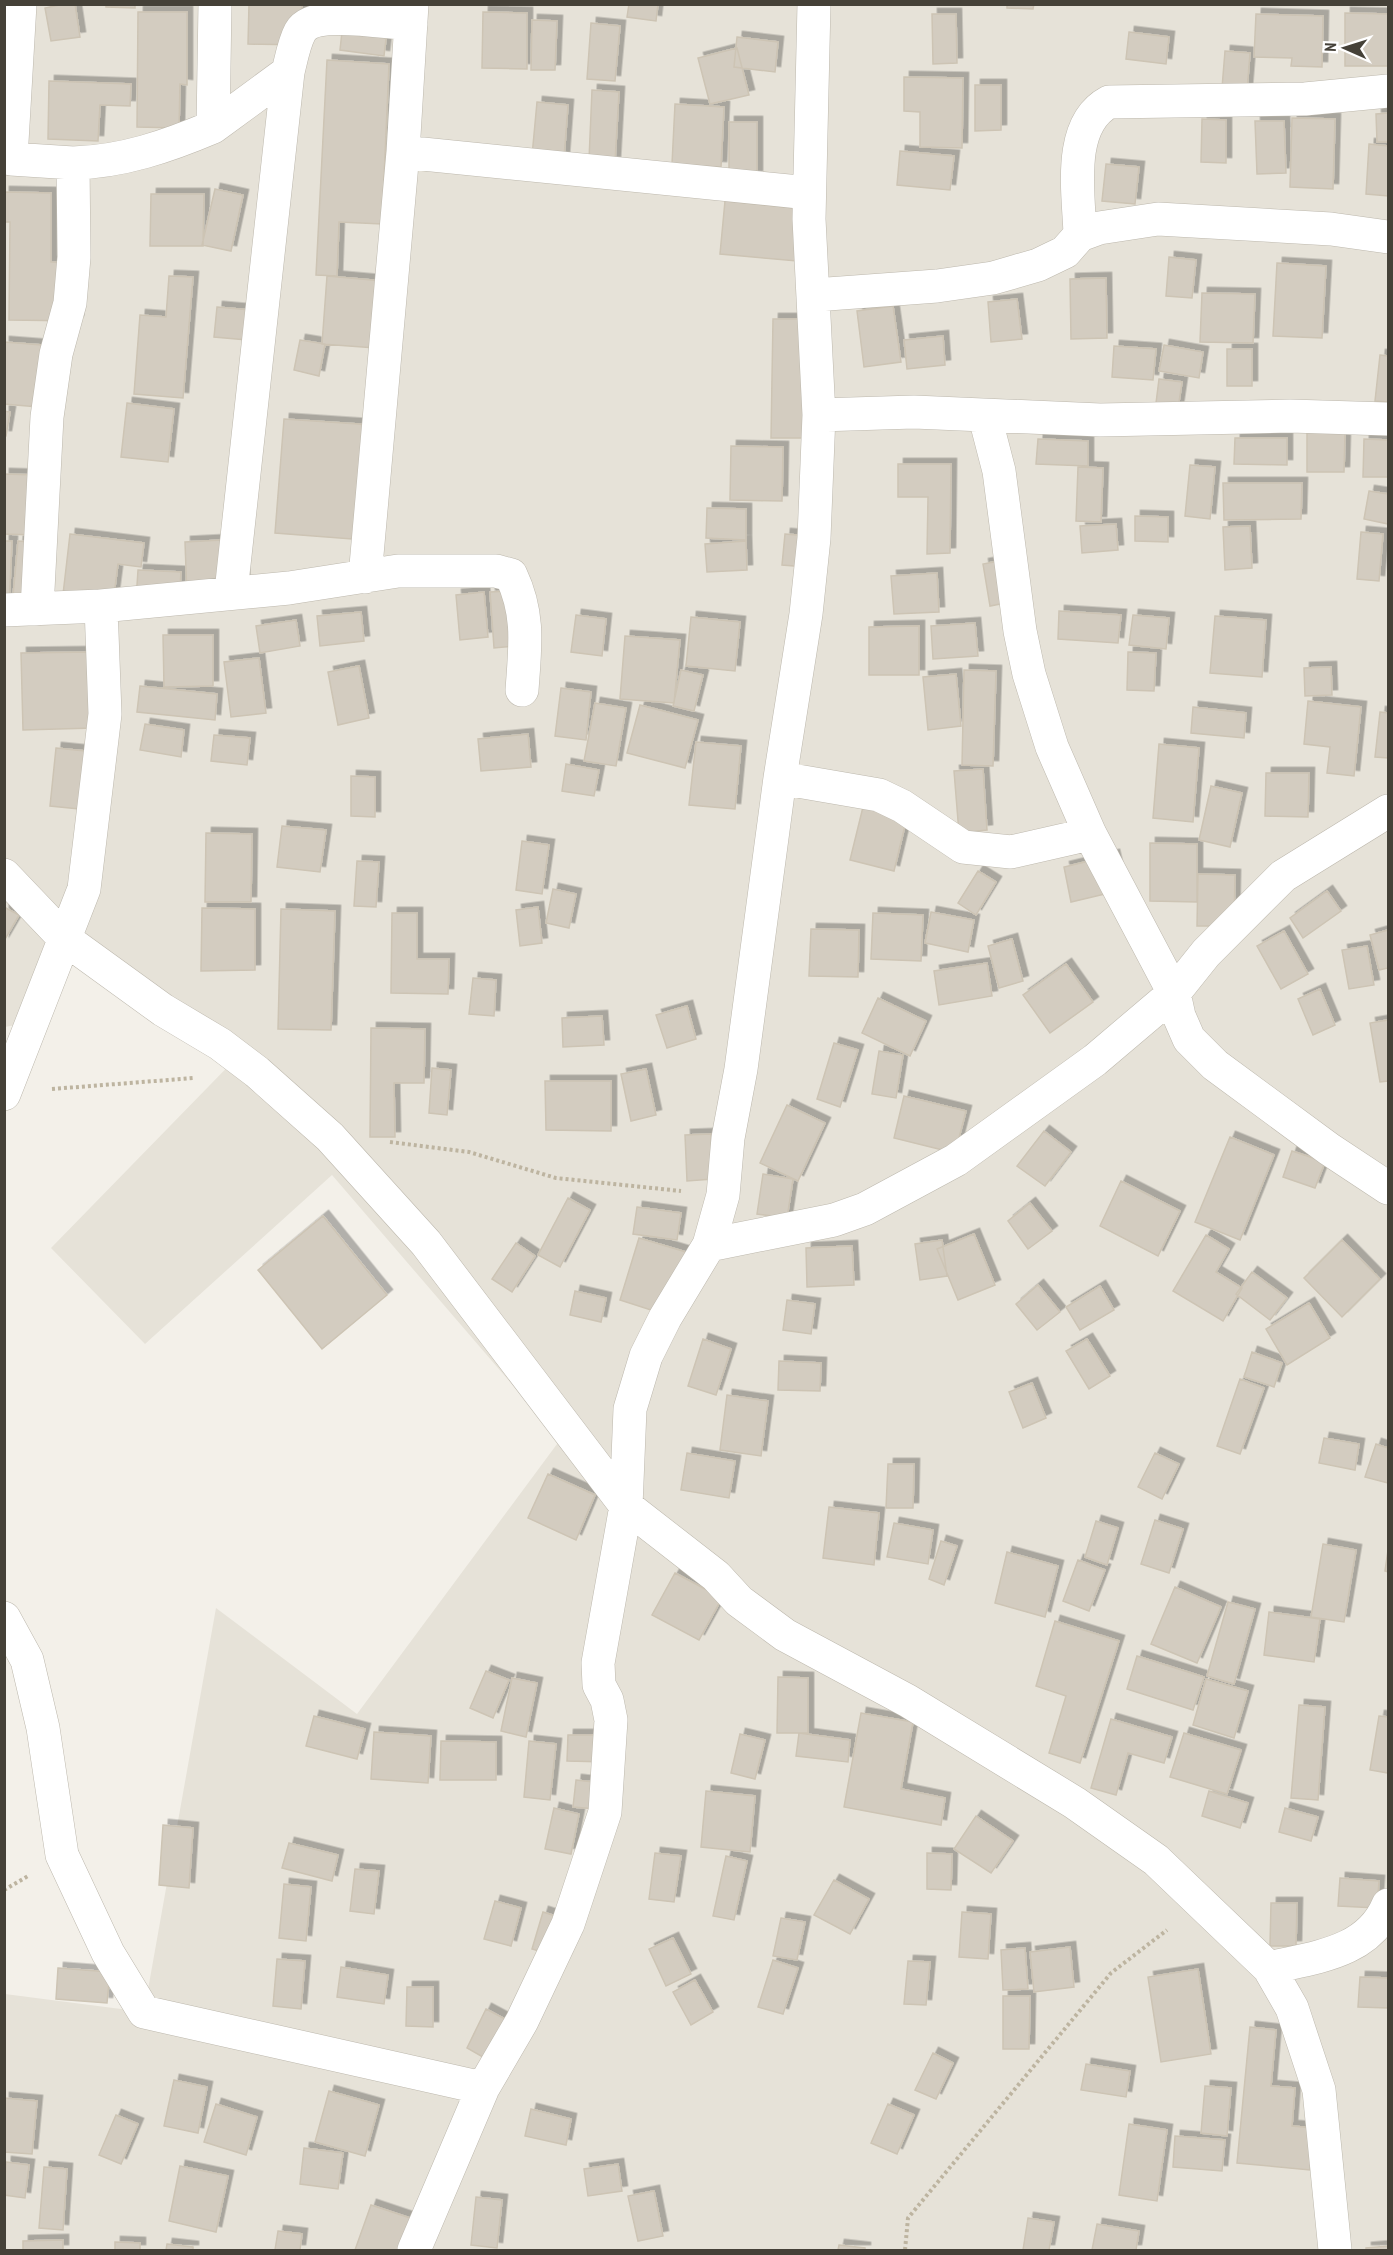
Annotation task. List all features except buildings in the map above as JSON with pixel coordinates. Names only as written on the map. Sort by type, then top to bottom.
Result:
[{"type":"street","points":[[20,4],[8,159],[73,163],[111,161],[184,139],[213,127],[288,72]]},
{"type":"street","points":[[213,127],[215,4]]},
{"type":"street","points":[[414,2250],[483,2088],[522,2021],[568,1924],[605,1812],[611,1720],[607,1700],[599,1685],[597,1663],[626,1506],[630,1409],[646,1356],[665,1318],[709,1245],[723,1195],[728,1138],[741,1069],[780,778],[806,614],[814,538],[819,415],[809,194],[814,4]]},
{"type":"street","points":[[231,592],[288,72],[300,31],[311,20],[328,17],[411,14],[403,152],[365,577]]},
{"type":"street","points":[[1080,235],[1079,158],[1085,129],[1097,108],[1109,102],[1305,99],[1389,92]]},
{"type":"street","points":[[403,152],[809,194]]},
{"type":"street","points":[[37,609],[47,417],[56,354],[70,303],[74,257],[73,163]]},
{"type":"street","points":[[814,295],[938,286],[993,278],[1038,266],[1065,252],[1080,235],[1099,228],[1158,219],[1331,229],[1389,237]]},
{"type":"street","points":[[819,415],[914,412],[986,417],[1132,420],[1290,417],[1389,419]]},
{"type":"street","points":[[986,417],[999,471],[1020,631],[1029,674],[1052,747],[1090,834],[1174,993],[1179,1016],[1189,1039],[1215,1065],[1329,1149],[1389,1188]]},
{"type":"street","points":[[4,610],[101,606],[289,588],[398,571],[496,571],[511,575],[522,599],[525,638],[522,690]]},
{"type":"street","points":[[5,1092],[84,889],[93,837],[105,714],[101,606]]},
{"type":"street","points":[[780,778],[879,795],[902,806],[963,847],[1011,852],[1090,834]]},
{"type":"street","points":[[709,1245],[834,1220],[865,1209],[956,1160],[1095,1060],[1174,993],[1206,953],[1282,876],[1389,811]]},
{"type":"street","points":[[4,874],[65,939],[163,1010],[220,1044],[257,1072],[330,1137],[426,1243],[626,1506],[716,1576],[739,1601],[784,1635],[908,1701],[1075,1803],[1156,1860],[1269,1968],[1292,2008],[1319,2090],[1335,2250]]},
{"type":"street","points":[[4,1618],[27,1660],[44,1728],[62,1856],[108,1953],[144,2012],[483,2088]]},
{"type":"street","points":[[1269,1968],[1348,1948],[1381,1922],[1389,1905]]},
{"type":"path","points":[[5,1092],[89,1088],[257,1072]]},
{"type":"path","points":[[330,1137],[436,1146],[506,1162],[556,1178],[723,1195]]},
{"type":"path","points":[[905,2250],[908,2218],[1111,1973],[1201,1904]]},
{"type":"shaded area","points":[[5,5],[1388,5],[1388,2250],[5,2250],[5,1994],[144,2012],[216,1608],[357,1714],[560,1440],[332,1175],[145,1344],[51,1248],[248,1046],[73,949],[31,1022],[5,1027]]}]
